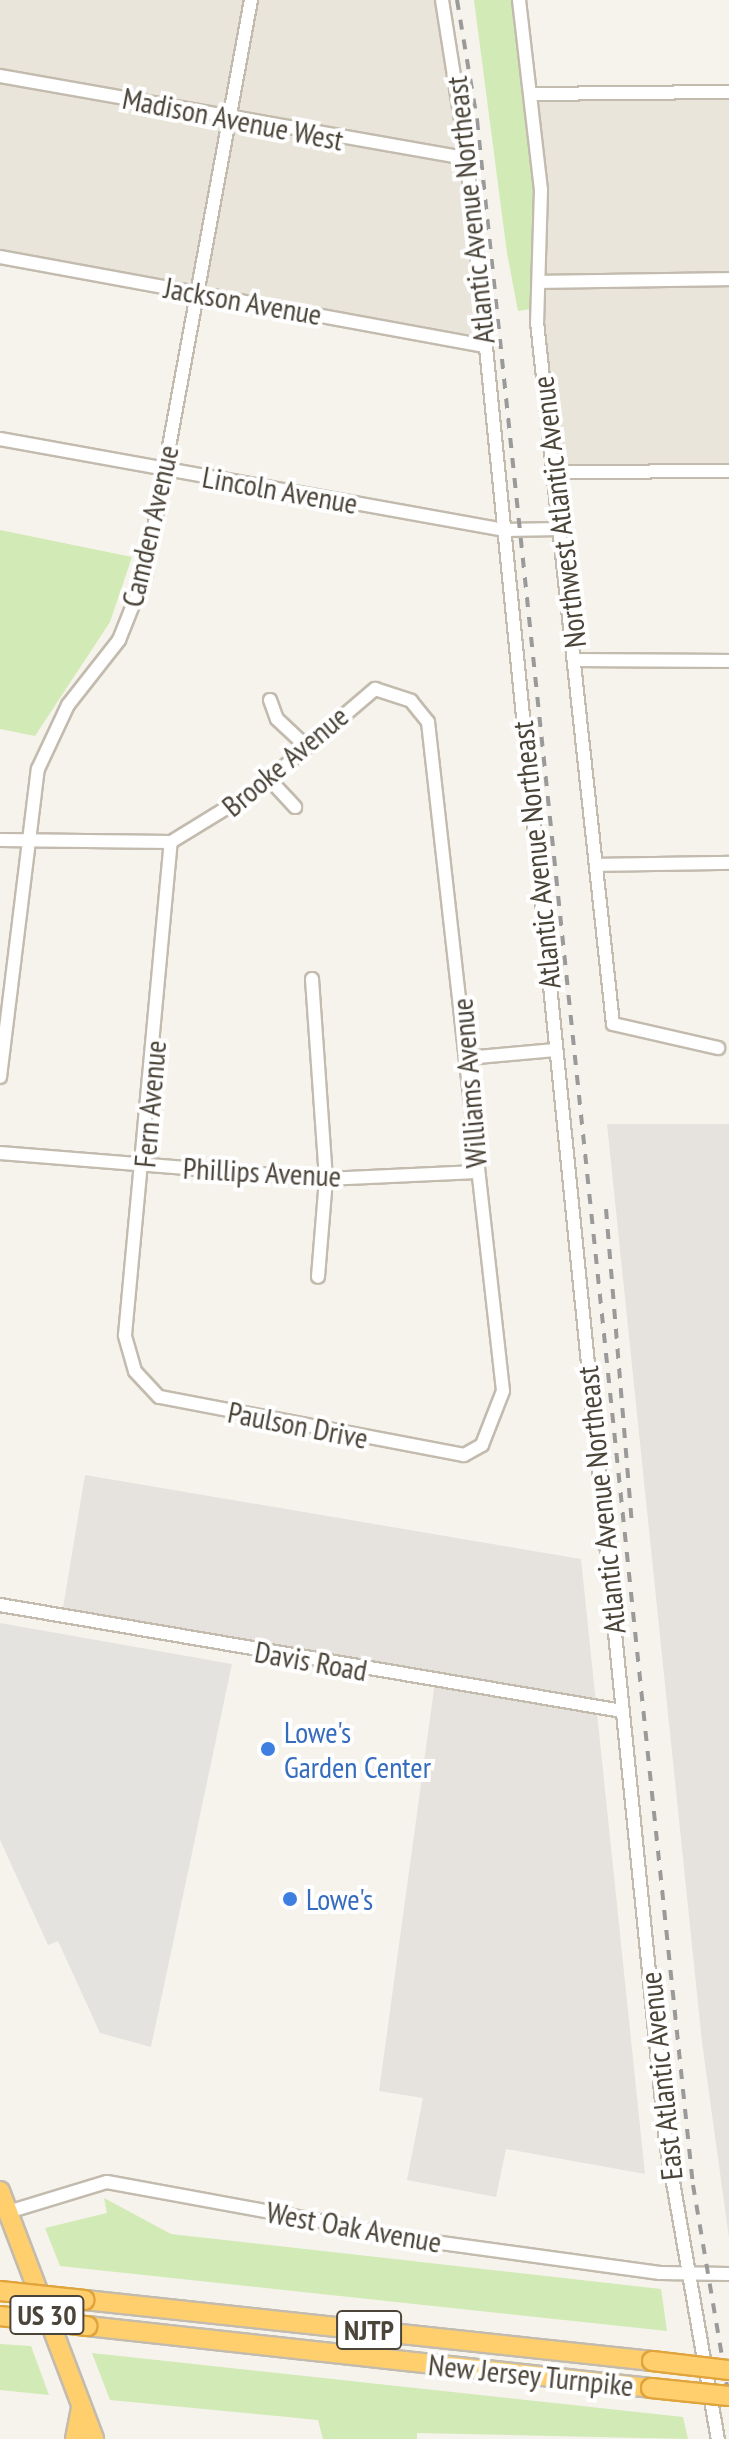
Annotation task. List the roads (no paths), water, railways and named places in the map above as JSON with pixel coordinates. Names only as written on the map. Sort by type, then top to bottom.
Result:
[{"type":"highway","name":"US 30","points":[[0,2191],[94,2439]]},
{"type":"highway","name":"New Jersey Turnpike","points":[[0,2291],[729,2370]]},
{"type":"highway","name":"New Jersey Turnpike","points":[[0,2316],[729,2396]]},
{"type":"highway","points":[[75,2439],[82,2407]]},
{"type":"street","name":"Camden Avenue","points":[[0,1077],[4,1007],[25,842],[51,736],[135,609],[165,470],[194,292],[251,0]]},
{"type":"street","name":"Atlantic Avenue Northeast","points":[[442,0],[467,158],[622,1711]]},
{"type":"street","name":"Northwest Atlantic Avenue","points":[[519,0],[532,94],[540,282],[537,322],[577,660],[613,1024],[718,1048]]},
{"type":"street","name":"Madison Avenue West","points":[[0,76],[467,158]]},
{"type":"street","points":[[532,94],[729,92]]},
{"type":"street","name":"Jackson Avenue","points":[[0,257],[486,346]]},
{"type":"street","points":[[540,282],[729,279]]},
{"type":"street","name":"Lincoln Avenue","points":[[0,439],[504,530],[561,529]]},
{"type":"street","points":[[555,472],[729,471]]},
{"type":"street","points":[[577,660],[729,661]]},
{"type":"street","name":"Brooke Avenue","points":[[171,842],[270,780],[375,689],[411,701],[420,713]]},
{"type":"street","points":[[270,700],[277,719],[306,746]]},
{"type":"street","name":"Williams Avenue","points":[[420,713],[439,796],[477,1172],[503,1391],[477,1448]]},
{"type":"street","points":[[270,780],[295,807]]},
{"type":"street","points":[[0,840],[171,842]]},
{"type":"street","name":"Fern Avenue","points":[[134,1365],[125,1335],[146,1165],[171,842]]},
{"type":"street","points":[[596,865],[725,863]]},
{"type":"street","points":[[312,979],[326,1179],[318,1277]]},
{"type":"street","points":[[467,1058],[555,1050]]},
{"type":"street","name":"Phillips Avenue","points":[[0,1153],[326,1179],[477,1172]]},
{"type":"street","name":"Paulson Drive","points":[[134,1365],[159,1397],[423,1450],[464,1455],[477,1448]]},
{"type":"street","name":"Davis Road","points":[[0,1605],[622,1711]]},
{"type":"street","name":"East Atlantic Avenue","points":[[622,1711],[686,2273],[718,2439]]},
{"type":"street","name":"West Oak Avenue","points":[[8,2212],[107,2182],[434,2242],[686,2273],[729,2274]]},
{"type":"railway","points":[[457,0],[477,120],[693,2185],[729,2397]]},
{"type":"railway","points":[[606,1209],[632,1527]]},
{"type":"place","name":"Lowe's Garden Center","points":[[268,1749]]},
{"type":"place","name":"Lowe's","points":[[290,1899]]}]
